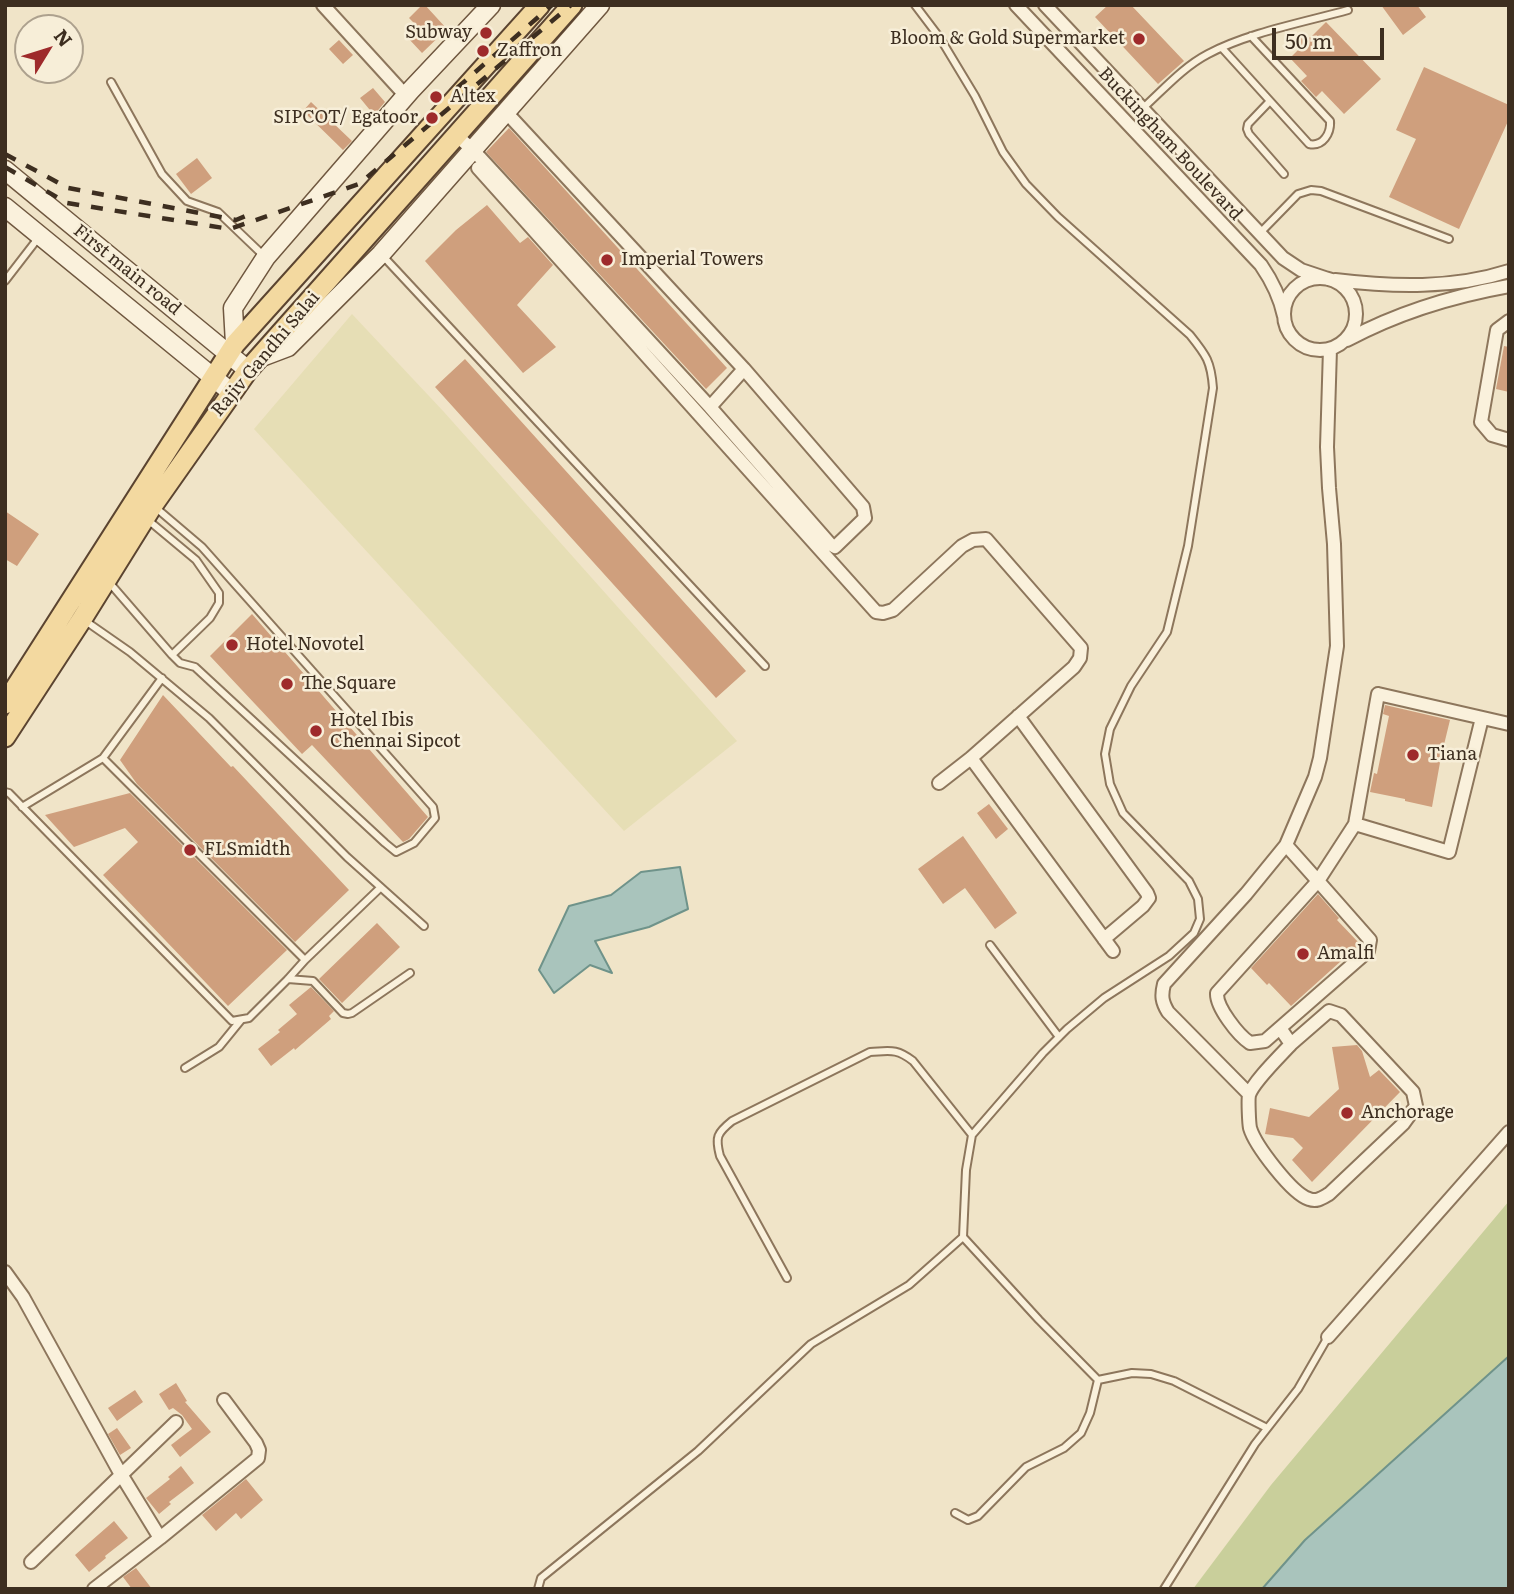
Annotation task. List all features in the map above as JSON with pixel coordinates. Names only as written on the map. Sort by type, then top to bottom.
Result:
[{"type":"main road","name":"Rajiv Gandhi Salai","points":[[5,737],[107,579],[213,377],[231,348],[540,5]]},
{"type":"main road","name":"Rajiv Gandhi Salai","points":[[5,704],[145,506],[254,364],[572,5]]},
{"type":"street","points":[[323,5],[406,96]]},
{"type":"street","points":[[254,364],[288,346],[381,254],[600,5]]},
{"type":"street","name":"Buckingham Boulevard","points":[[1016,5],[1261,265],[1274,286],[1287,328],[1297,342],[1320,350],[1335,347],[1348,337],[1356,318],[1349,292],[1330,279],[1309,274],[1283,258],[1045,5]]},
{"type":"street","points":[[231,348],[233,308],[266,257],[483,8]]},
{"type":"street","points":[[1069,61],[1084,47]]},
{"type":"street","points":[[453,138],[710,407],[835,547],[865,518],[863,507],[744,369],[505,111]]},
{"type":"street","points":[[470,153],[876,612],[893,610],[962,545],[973,540],[986,539],[1081,648],[1080,658],[1074,667],[939,783]]},
{"type":"street","name":"First main road","points":[[5,170],[254,364]]},
{"type":"street","points":[[5,207],[232,392]]},
{"type":"street","name":"Buckingham Boulevard","points":[[1284,316],[1287,298],[1298,285],[1315,278],[1383,285],[1430,285],[1478,279],[1509,271]]},
{"type":"street","points":[[1249,1094],[1168,1012],[1162,994],[1164,984],[1286,845],[1315,777],[1337,646],[1334,544],[1326,447],[1335,347],[1410,312],[1509,286]]},
{"type":"street","points":[[1509,321],[1497,330],[1482,422],[1492,435],[1509,440]]},
{"type":"street","points":[[710,407],[744,369]]},
{"type":"street","points":[[1286,845],[1318,881],[1370,940],[1370,945],[1366,954],[1265,1041],[1250,1043],[1241,1037],[1216,1000],[1217,993],[1318,881],[1355,824],[1378,694],[1509,723]]},
{"type":"street","points":[[1018,716],[1149,898],[1104,939]]},
{"type":"street","points":[[1355,824],[1449,852],[1482,718]]},
{"type":"street","points":[[971,758],[1113,950]]},
{"type":"street","points":[[1329,1011],[1341,1015],[1413,1092],[1416,1106],[1403,1124],[1329,1194],[1319,1200],[1307,1199],[1291,1187],[1266,1156],[1250,1128],[1249,1094],[1291,1044],[1329,1011]]},
{"type":"street","points":[[1280,1028],[1291,1044]]},
{"type":"street","points":[[1328,1337],[1509,1132]]},
{"type":"street","points":[[5,1272],[23,1297],[121,1475],[160,1538]]},
{"type":"street","points":[[94,1589],[258,1458],[256,1443],[224,1400]]},
{"type":"street","points":[[31,1562],[176,1422]]},
{"type":"lane","points":[[915,5],[940,38],[975,96],[1003,152],[1026,184],[1058,217],[1190,335],[1204,353],[1212,370],[1213,388],[1188,547],[1167,632],[1131,686],[1110,729],[1105,754],[1110,784],[1123,813],[1189,881],[1198,899],[1200,919],[1194,933],[1169,956],[1104,998],[1059,1037],[972,1135],[966,1170],[963,1237],[1098,1380]]},
{"type":"lane","points":[[1142,108],[1209,53],[1251,36],[1348,10]]},
{"type":"lane","points":[[1222,48],[1310,144],[1318,144],[1330,129],[1329,121],[1251,36]]},
{"type":"lane","points":[[111,82],[162,174],[187,201],[218,212],[266,257]]},
{"type":"lane","points":[[1270,101],[1248,124],[1247,129],[1284,174]]},
{"type":"lane","points":[[1259,234],[1298,194],[1311,190],[1321,191],[1449,239]]},
{"type":"lane","points":[[5,281],[40,236]]},
{"type":"lane","points":[[381,254],[765,666]]},
{"type":"lane","points":[[107,579],[180,663],[195,667],[385,844],[396,852],[414,843],[435,818],[433,807],[202,547],[145,506]]},
{"type":"lane","points":[[145,506],[196,560],[219,593],[219,603],[210,618],[172,655]]},
{"type":"lane","points":[[82,619],[130,652],[209,718],[347,858],[424,926]]},
{"type":"lane","points":[[22,807],[103,758],[162,678]]},
{"type":"lane","points":[[103,758],[305,960]]},
{"type":"lane","points":[[5,792],[9,793],[232,1021],[249,1018],[380,888]]},
{"type":"lane","points":[[990,945],[1059,1037]]},
{"type":"lane","points":[[288,979],[313,981],[343,1013],[348,1014],[410,973]]},
{"type":"lane","points":[[185,1068],[219,1046],[241,1020]]},
{"type":"lane","points":[[787,1278],[720,1156],[716,1141],[721,1130],[732,1121],[870,1052],[890,1051],[903,1053],[913,1061],[972,1135]]},
{"type":"lane","points":[[538,1589],[541,1578],[698,1451],[811,1344],[909,1286],[963,1237]]},
{"type":"lane","points":[[1164,1589],[1220,1497],[1255,1444],[1298,1389],[1328,1337]]},
{"type":"lane","points":[[1098,1380],[1132,1373],[1150,1374],[1174,1381],[1267,1428]]},
{"type":"lane","points":[[955,1513],[968,1520],[978,1516],[1026,1467],[1064,1448],[1081,1433],[1090,1413],[1098,1380]]},
{"type":"shaded area","points":[[352,314],[444,412],[737,741],[624,831],[254,429]]},
{"type":"green space","points":[[1509,1201],[1509,1356],[1305,1540],[1262,1589],[1193,1589],[1271,1485]]},
{"type":"water","points":[[680,867],[688,909],[649,927],[595,941],[612,973],[590,965],[554,993],[539,970],[569,906],[611,895],[641,872]]},
{"type":"water","points":[[1509,1356],[1509,1589],[1262,1589],[1305,1540]]},
{"type":"building","points":[[422,5],[447,29],[422,53],[408,38],[419,28],[409,18]]},
{"type":"building","name":"Bloom & Gold Supermarket","points":[[1108,5],[1131,5],[1184,61],[1158,84],[1095,17]]},
{"type":"building","points":[[1381,5],[1417,5],[1426,17],[1403,35]]},
{"type":"building","points":[[1326,22],[1381,79],[1344,114],[1322,91],[1316,97],[1301,81],[1307,76],[1290,58],[1302,46],[1295,40],[1304,32],[1310,38]]},
{"type":"building","points":[[339,40],[353,55],[343,64],[329,49]]},
{"type":"building","points":[[1424,67],[1509,105],[1509,119],[1459,229],[1389,197],[1416,139],[1396,130]]},
{"type":"building","points":[[373,88],[385,102],[374,115],[360,98]]},
{"type":"building","points":[[311,102],[352,141],[343,150],[303,111]]},
{"type":"building","name":"Imperial Towers","points":[[509,128],[727,368],[706,389],[486,152]]},
{"type":"building","points":[[197,158],[212,178],[191,194],[176,174]]},
{"type":"building","points":[[487,205],[520,243],[528,237],[553,265],[517,305],[556,347],[523,373],[425,261],[456,230]]},
{"type":"building","points":[[1504,346],[1509,347],[1509,392],[1496,389]]},
{"type":"building","points":[[465,359],[746,671],[716,698],[435,387]]},
{"type":"building","points":[[5,511],[39,534],[17,566],[5,559]]},
{"type":"building","points":[[252,614],[428,817],[409,839],[403,842],[312,745],[302,754],[210,656]]},
{"type":"building","points":[[163,695],[349,890],[295,942],[137,784],[120,760]]},
{"type":"building","name":"Tiana","points":[[1385,705],[1450,720],[1432,807],[1370,792],[1374,773],[1377,774],[1389,716],[1383,714]]},
{"type":"building","points":[[130,793],[287,950],[228,1006],[103,875],[138,842],[125,828],[74,847],[45,815]]},
{"type":"building","points":[[989,804],[1008,829],[996,839],[977,813]]},
{"type":"building","points":[[963,836],[1017,913],[995,929],[965,888],[943,904],[918,869]]},
{"type":"building","name":"Amalfi","points":[[1318,894],[1339,918],[1337,920],[1360,944],[1291,1006],[1251,968]]},
{"type":"building","points":[[377,923],[400,947],[342,1003],[319,979]]},
{"type":"building","points":[[311,987],[334,1011],[329,1016],[331,1019],[295,1050],[294,1048],[271,1066],[258,1049],[297,1014],[289,1005]]},
{"type":"building","name":"Anchorage","points":[[1357,1045],[1362,1051],[1370,1077],[1379,1070],[1400,1092],[1312,1182],[1292,1160],[1303,1148],[1293,1138],[1265,1134],[1270,1108],[1309,1117],[1339,1089],[1332,1047]]},
{"type":"building","points":[[176,1383],[187,1401],[185,1402],[211,1432],[180,1457],[171,1445],[192,1429],[182,1415],[173,1408],[169,1410],[159,1394]]},
{"type":"building","points":[[135,1390],[143,1402],[117,1421],[108,1408]]},
{"type":"building","points":[[117,1428],[131,1448],[120,1455],[108,1434]]},
{"type":"building","points":[[181,1466],[194,1483],[169,1502],[171,1504],[159,1514],[146,1498],[170,1479],[168,1477]]},
{"type":"building","points":[[246,1479],[263,1500],[241,1519],[236,1513],[216,1531],[202,1515]]},
{"type":"building","points":[[114,1521],[128,1538],[89,1572],[75,1555]]},
{"type":"building","points":[[136,1568],[152,1589],[132,1589],[123,1577]]},
{"type":"railway","points":[[457,88],[552,5]]},
{"type":"railway","points":[[5,167],[67,203],[230,229],[359,184],[571,5]]},
{"type":"railway","points":[[5,154],[68,188],[236,220],[248,215]]},
{"type":"place","name":"Subway","points":[[486,33]]},
{"type":"place","name":"Bloom & Gold Supermarket","points":[[1139,39]]},
{"type":"place","name":"Zaffron","points":[[483,51]]},
{"type":"place","name":"Altex","points":[[436,97]]},
{"type":"place","name":"SIPCOT/ Egatoor","points":[[432,118]]},
{"type":"place","name":"Imperial Towers","points":[[607,260]]},
{"type":"place","name":"Hotel Novotel","points":[[232,645]]},
{"type":"place","name":"The Square","points":[[287,684]]},
{"type":"place","name":"Hotel Ibis Chennai Sipcot","points":[[316,731]]},
{"type":"place","name":"Tiana","points":[[1413,755]]},
{"type":"place","name":"FLSmidth","points":[[190,850]]},
{"type":"place","name":"Amalfi","points":[[1303,954]]},
{"type":"place","name":"Anchorage","points":[[1347,1113]]}]
